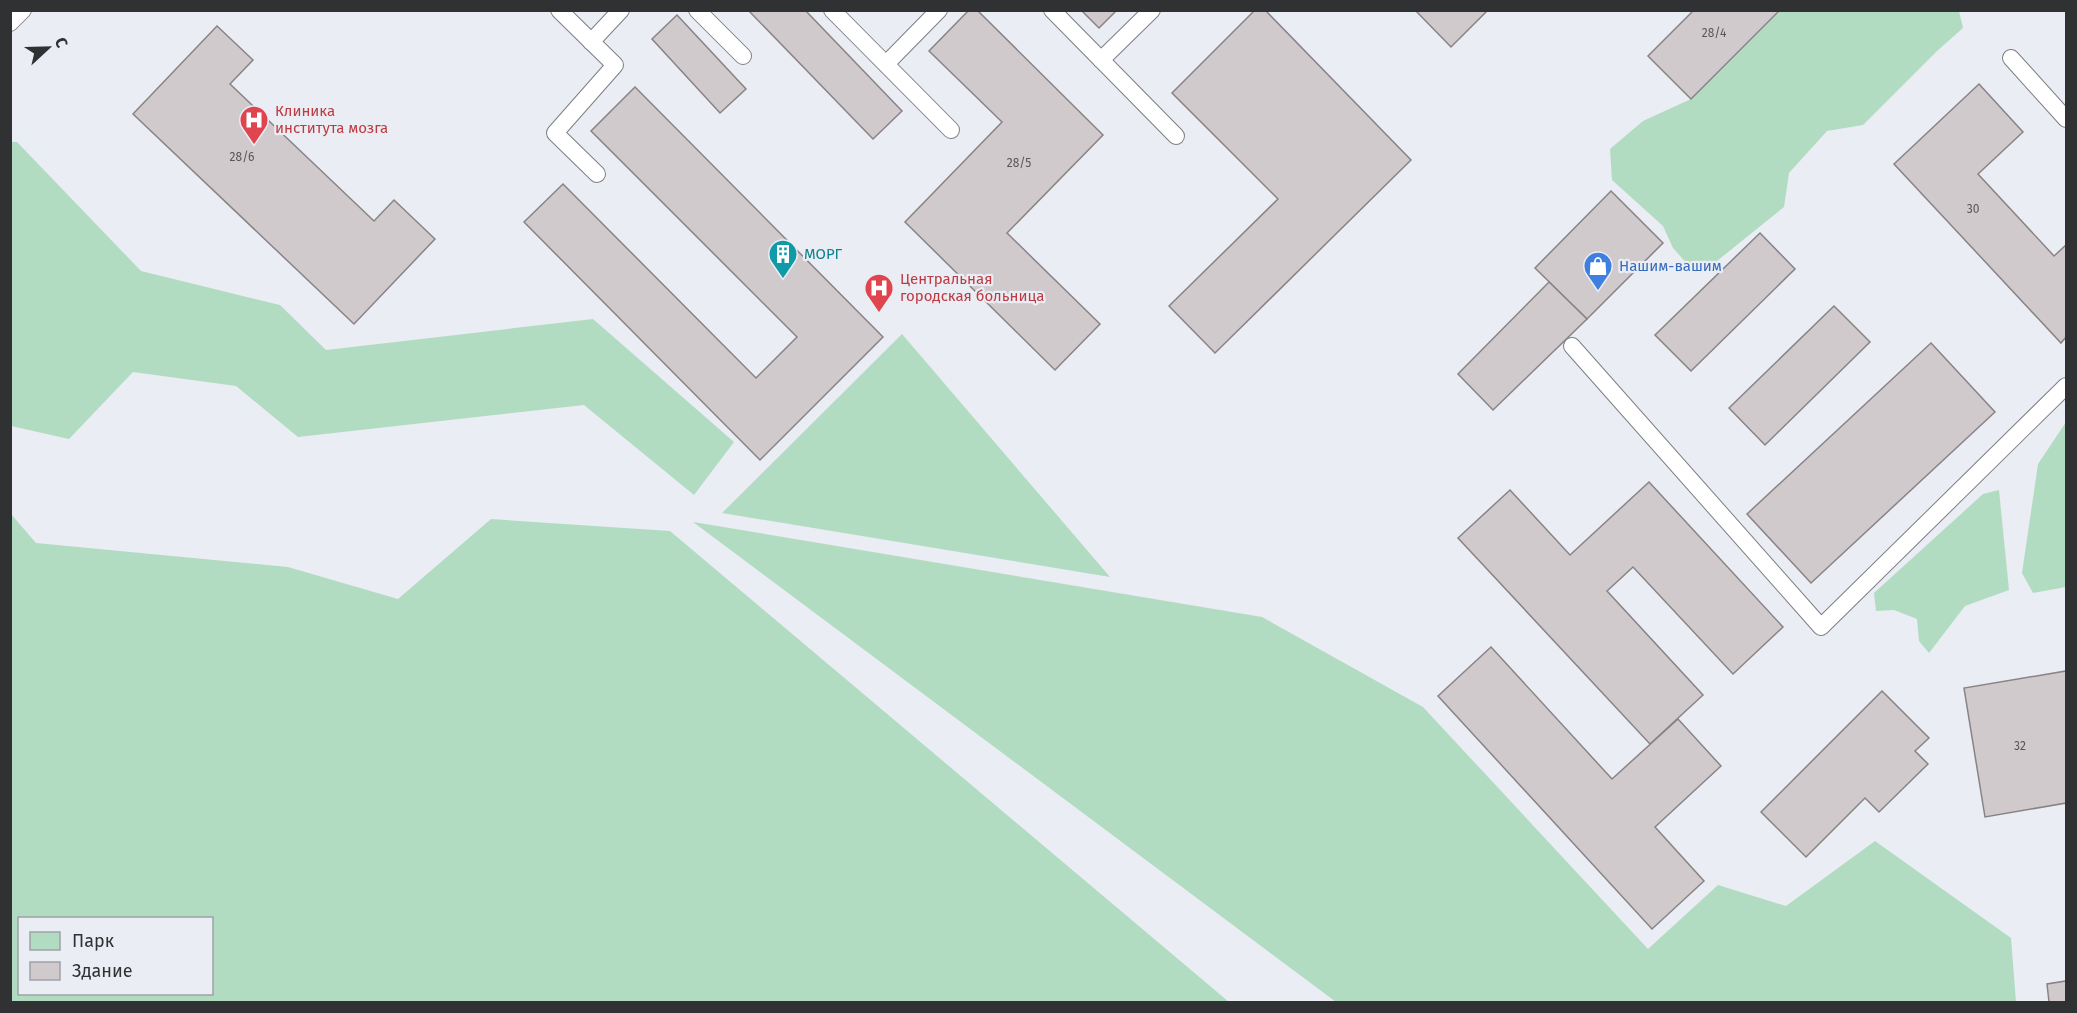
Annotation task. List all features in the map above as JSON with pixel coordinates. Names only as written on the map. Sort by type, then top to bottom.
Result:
[{"type":"lane","points":[[10,23],[23,10]]},
{"type":"lane","points":[[559,10],[615,65],[555,133],[597,174]]},
{"type":"lane","points":[[591,42],[621,10]]},
{"type":"lane","points":[[698,10],[743,56]]},
{"type":"lane","points":[[832,10],[951,130]]},
{"type":"lane","points":[[886,64],[939,10]]},
{"type":"lane","points":[[1052,10],[1176,136]]},
{"type":"lane","points":[[1101,60],[1152,10]]},
{"type":"lane","points":[[2011,58],[2067,119]]},
{"type":"lane","points":[[1572,346],[1821,627],[2067,386]]},
{"type":"green space","points":[[1780,11],[1959,11],[1963,28],[1863,125],[1827,131],[1789,173],[1784,207],[1712,265],[1690,267],[1673,248],[1663,226],[1612,180],[1610,149],[1643,121],[1691,99]]},
{"type":"green space","points":[[10,142],[17,142],[141,271],[280,305],[326,350],[593,319],[734,442],[694,495],[584,405],[298,437],[236,386],[133,372],[69,439],[11,426]]},
{"type":"green space","points":[[902,334],[1110,577],[722,513]]},
{"type":"green space","points":[[2066,422],[2066,587],[2033,593],[2022,573],[2038,464]]},
{"type":"green space","points":[[1999,490],[2009,590],[1965,606],[1929,653],[1919,641],[1917,619],[1894,610],[1876,611],[1874,593],[1983,494]]},
{"type":"green space","points":[[11,514],[36,543],[288,567],[398,599],[491,519],[670,531],[1229,1002],[11,1002]]},
{"type":"green space","points":[[693,522],[1262,617],[1423,707],[1648,949],[1718,885],[1786,906],[1875,841],[2011,938],[2016,1002],[1336,1002]]},
{"type":"building","points":[[748,10],[805,10],[902,111],[873,139]]},
{"type":"building","points":[[969,10],[977,10],[1103,135],[1007,233],[1100,324],[1055,370],[905,222],[1002,122],[929,51]]},
{"type":"building","points":[[1081,10],[1117,10],[1099,28]]},
{"type":"building","points":[[1255,10],[1265,10],[1411,160],[1215,353],[1169,306],[1278,199],[1172,93]]},
{"type":"building","points":[[1415,10],[1488,10],[1451,47]]},
{"type":"building","points":[[1694,10],[1780,10],[1691,99],[1648,56]]},
{"type":"building","points":[[677,15],[746,89],[720,113],[652,39]]},
{"type":"building","name":"Клиника института мозга","points":[[217,26],[253,60],[230,84],[374,221],[394,200],[435,239],[354,324],[133,114]]},
{"type":"building","points":[[1979,84],[2023,132],[1978,174],[2054,256],[2066,245],[2066,337],[2061,343],[1894,164]]},
{"type":"building","name":"МОРГ","points":[[635,87],[883,337],[760,460],[524,222],[563,184],[756,378],[797,337],[591,131]]},
{"type":"building","points":[[1611,191],[1663,243],[1587,319],[1535,268]]},
{"type":"building","points":[[1760,233],[1795,269],[1691,371],[1655,335]]},
{"type":"building","points":[[1549,282],[1587,319],[1493,410],[1458,374]]},
{"type":"building","points":[[1834,306],[1870,342],[1765,445],[1729,408]]},
{"type":"building","points":[[1931,343],[1995,412],[1811,583],[1747,514]]},
{"type":"building","points":[[1649,482],[1783,627],[1733,674],[1633,567],[1607,591],[1703,695],[1650,744],[1458,538],[1510,490],[1570,555]]},
{"type":"building","points":[[1491,647],[1612,779],[1678,719],[1721,766],[1655,827],[1704,881],[1652,929],[1438,696]]},
{"type":"building","points":[[2066,671],[2066,803],[1985,817],[1964,688]]},
{"type":"building","points":[[1882,691],[1929,738],[1915,751],[1928,764],[1879,812],[1865,798],[1806,857],[1761,812]]},
{"type":"building","points":[[2066,981],[2066,1002],[2049,1002],[2047,984]]},
{"type":"place","name":"Клиника института мозга","points":[[254,146]]},
{"type":"place","name":"МОРГ","points":[[783,280]]},
{"type":"place","name":"Нашим-вашим","points":[[1598,292]]},
{"type":"place","name":"Центральная городская больница","points":[[879,314]]}]
